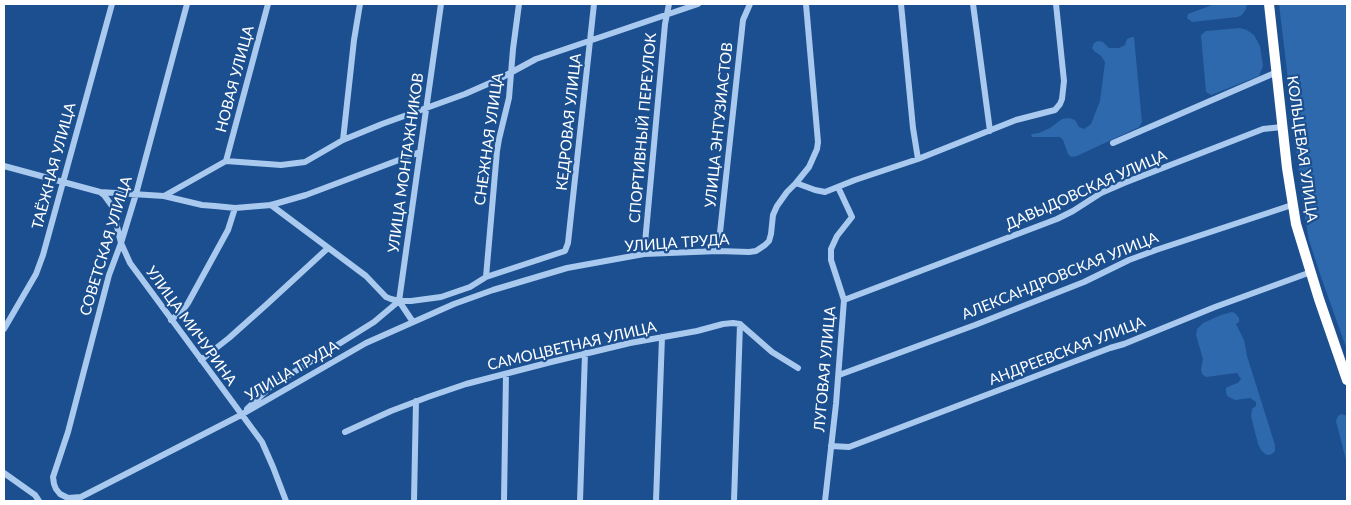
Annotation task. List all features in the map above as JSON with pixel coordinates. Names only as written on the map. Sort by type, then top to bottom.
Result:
[{"type":"highway","name":"КОЛЬЦЕВАЯ УЛИЦА","points":[[1269,4],[1292,204],[1300,238],[1347,380]]},
{"type":"street","name":"ТАЁЖНАЯ УЛИЦА","points":[[4,328],[36,274],[43,255],[112,4]]},
{"type":"street","name":"СОВЕТСКАЯ УЛИЦА","points":[[60,494],[54,484],[53,477],[68,432],[109,275],[136,194],[187,4]]},
{"type":"street","name":"НОВАЯ УЛИЦА","points":[[226,161],[268,4]]},
{"type":"street","points":[[343,140],[360,4]]},
{"type":"street","name":"УЛИЦА МОНТАЖНИКОВ","points":[[399,301],[441,4]]},
{"type":"street","name":"СНЕЖНАЯ УЛИЦА","points":[[486,277],[497,151],[509,98],[513,49],[520,4]]},
{"type":"street","name":"КЕДРОВАЯ УЛИЦА","points":[[486,277],[565,251],[568,243],[594,4]]},
{"type":"street","name":"СПОРТИВНЫЙ ПЕРЕУЛОК","points":[[644,254],[669,4]]},
{"type":"street","points":[[164,196],[226,161],[281,165],[305,162],[343,140],[465,94],[511,73],[536,59],[698,4]]},
{"type":"street","name":"УЛИЦА ЭНТУЗИАСТОВ","points":[[718,251],[743,20],[750,4]]},
{"type":"street","name":"УЛИЦА ТРУДА","points":[[60,494],[68,498],[81,497],[241,415],[366,343],[494,290],[567,268],[644,254],[756,251],[765,245],[771,234],[773,215],[777,206],[808,167],[818,149],[806,4]]},
{"type":"street","points":[[901,4],[913,128],[918,159]]},
{"type":"street","points":[[973,4],[990,131]]},
{"type":"street","points":[[796,183],[825,192],[918,159],[1016,120],[1050,113],[1055,110],[1062,99],[1064,81],[1056,4]]},
{"type":"street","points":[[1113,143],[1276,72]]},
{"type":"street","name":"ДАВЫДОВСКАЯ УЛИЦА","points":[[844,300],[1058,219],[1101,194],[1263,129],[1282,127]]},
{"type":"street","points":[[4,166],[100,192],[164,196],[202,205],[235,208],[271,204],[306,195],[420,152]]},
{"type":"street","name":"ЛУГОВАЯ УЛИЦА","points":[[825,501],[839,375],[844,300],[831,260],[831,249],[837,236],[852,217],[838,187]]},
{"type":"street","name":"УЛИЦА МИЧУРИНА","points":[[100,192],[112,206],[125,255],[137,274],[258,436],[266,450],[286,501]]},
{"type":"street","points":[[271,204],[366,276],[391,300],[411,301],[441,296],[470,287],[486,277]]},
{"type":"street","name":"АЛЕКСАНДРОВСКАЯ УЛИЦА","points":[[839,375],[975,325],[1084,282],[1129,260],[1292,204]]},
{"type":"street","points":[[171,320],[188,303],[228,230],[235,208]]},
{"type":"street","points":[[201,360],[266,306],[328,248]]},
{"type":"street","name":"АНДРЕЕВСКАЯ УЛИЦА","points":[[831,446],[849,447],[1311,272]]},
{"type":"street","points":[[399,301],[413,322]]},
{"type":"street","name":"УЛИЦА ТРУДА","points":[[241,415],[270,387],[374,322],[399,301]]},
{"type":"street","name":"САМОЦВЕТНАЯ УЛИЦА","points":[[345,432],[416,401],[466,384],[585,353],[697,331],[723,324],[740,324]]},
{"type":"street","points":[[740,324],[772,352],[798,368]]},
{"type":"street","points":[[734,501],[740,324]]},
{"type":"street","points":[[656,501],[662,337]]},
{"type":"street","points":[[580,501],[585,353]]},
{"type":"street","points":[[504,501],[506,374]]},
{"type":"street","points":[[414,501],[416,401]]},
{"type":"street","points":[[4,473],[35,495],[39,501]]},
{"type":"shaded area","points":[[1215,4],[1247,4],[1242,15],[1238,17],[1192,22],[1187,18],[1188,14]]},
{"type":"shaded area","points":[[1279,4],[1347,4],[1347,350],[1309,240],[1303,206]]},
{"type":"shaded area","points":[[1240,28],[1254,35],[1260,46],[1263,66],[1259,76],[1211,95],[1206,92],[1201,35],[1206,31]]},
{"type":"shaded area","points":[[1134,37],[1142,122],[1139,127],[1077,156],[1071,157],[1060,137],[1032,137],[1032,134],[1050,128],[1062,119],[1069,118],[1075,120],[1079,127],[1084,129],[1091,124],[1100,101],[1105,62],[1092,48],[1094,43],[1098,41],[1103,42],[1109,48],[1119,48],[1125,45],[1127,39]]},
{"type":"shaded area","points":[[1232,312],[1239,318],[1239,322],[1236,324],[1244,340],[1247,356],[1275,445],[1275,451],[1272,454],[1265,454],[1258,444],[1251,416],[1256,402],[1250,398],[1235,400],[1227,396],[1226,388],[1238,383],[1241,379],[1237,373],[1206,377],[1202,374],[1203,359],[1196,335],[1197,329],[1203,323]]},
{"type":"shaded area","points":[[1342,414],[1347,416],[1347,464],[1336,421],[1338,416]]}]
